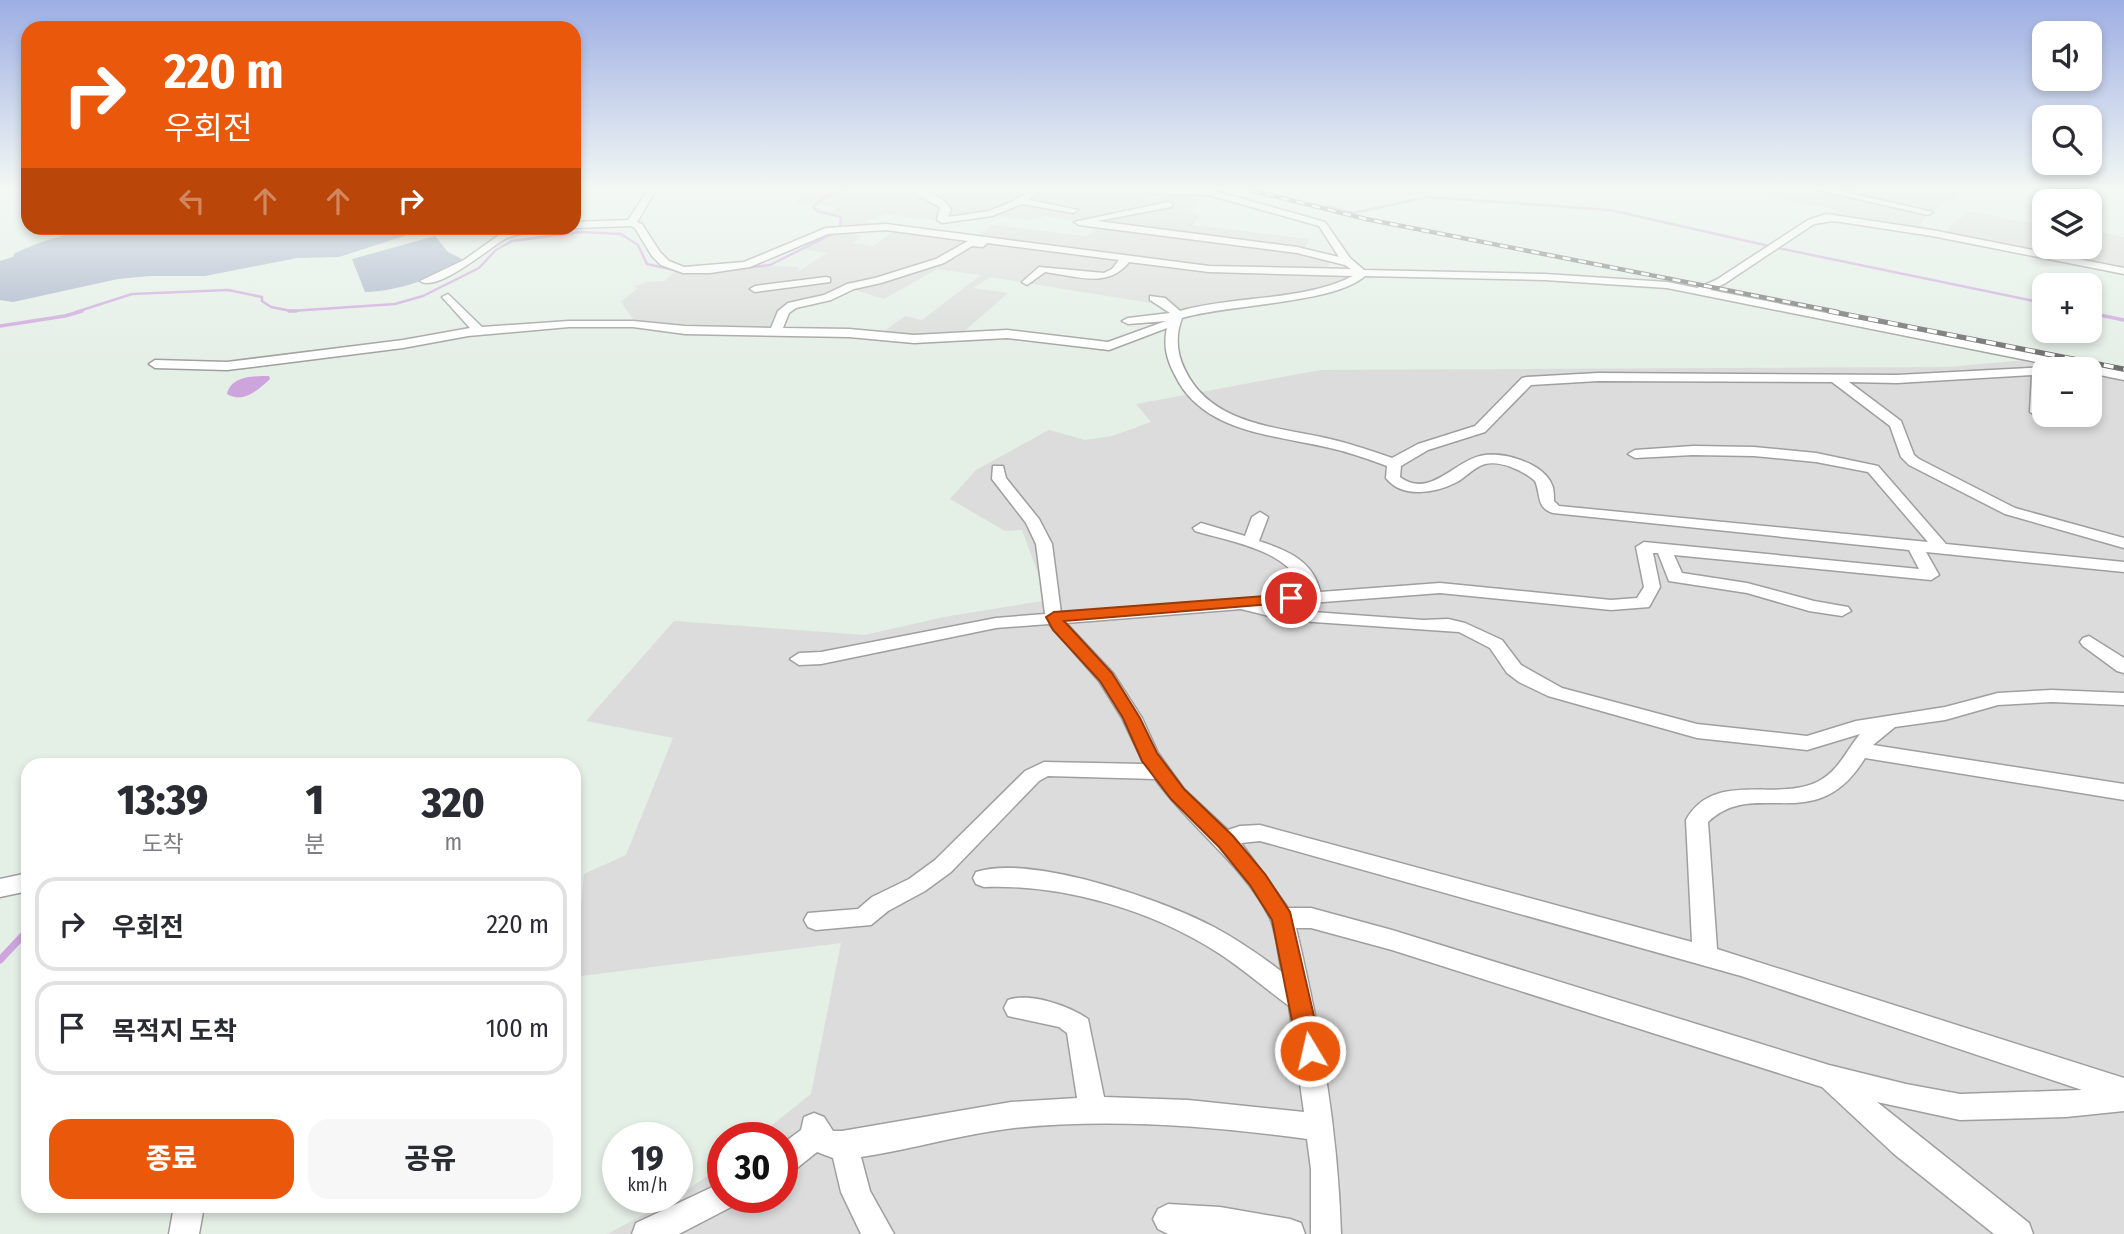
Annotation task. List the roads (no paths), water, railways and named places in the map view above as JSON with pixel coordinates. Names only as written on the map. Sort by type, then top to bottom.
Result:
[{"type":"street","points":[[425,282],[468,262],[488,248]]},
{"type":"street","points":[[652,248],[665,263],[683,270],[746,265],[789,248]]},
{"type":"street","points":[[776,330],[784,311],[792,305],[837,295],[849,287],[940,261],[962,248]]},
{"type":"street","points":[[1035,248],[1209,269],[1545,277],[1644,283],[1700,290],[2032,363]]},
{"type":"street","points":[[1278,248],[1348,261]]},
{"type":"street","points":[[1339,248],[1348,261],[1362,273]]},
{"type":"street","points":[[1700,290],[1720,282],[1772,248]]},
{"type":"street","points":[[2006,248],[2124,271]]},
{"type":"street","points":[[1027,282],[1044,269],[1099,277],[1110,275],[1125,260]]},
{"type":"street","points":[[803,271],[849,287]]},
{"type":"street","points":[[155,365],[227,366],[403,344],[479,331],[595,324],[633,324],[685,330],[849,333],[914,340],[1007,334],[1109,346],[1207,307],[1290,290],[1337,287],[1362,273]]},
{"type":"street","points":[[755,289],[826,279]]},
{"type":"street","points":[[448,298],[479,331]]},
{"type":"street","points":[[1154,298],[1174,310],[1175,319],[1171,331],[1176,366],[1183,382],[1199,402],[1210,410],[1240,424],[1329,443],[1394,464]]},
{"type":"street","points":[[1128,321],[1175,319]]},
{"type":"street","points":[[2032,367],[1946,377],[1837,380],[1598,377],[1527,381],[1480,429],[1416,450],[1394,464],[1392,471],[1396,483],[1415,487],[1428,486],[1450,480],[1482,460],[1522,466],[1536,473],[1545,485],[1546,503],[1551,509],[1566,512],[2124,567]]},
{"type":"street","points":[[2102,372],[2124,376]]},
{"type":"street","points":[[1837,380],[1896,424],[1908,457],[1914,462],[1990,503],[2093,536],[2124,543]]},
{"type":"street","points":[[1635,454],[1735,450],[1783,454],[1873,469],[1941,548]]},
{"type":"street","points":[[998,469],[999,479],[1033,522],[1044,544],[1054,617],[1059,626],[1106,677],[1132,718],[1149,756],[1177,794],[1226,841],[1257,880],[1282,918],[1300,1000],[1320,1127],[1325,1169],[1325,1234]]},
{"type":"street","points":[[1250,543],[1260,517]]},
{"type":"street","points":[[1200,528],[1250,543],[1302,569],[1309,579],[1312,597]]},
{"type":"street","points":[[799,659],[821,658],[996,623],[1440,588],[1611,605],[1643,603],[1653,587],[1644,547],[1931,575],[1914,545]]},
{"type":"street","points":[[1664,549],[1675,577],[1758,590],[1806,607],[1842,611]]},
{"type":"street","points":[[1239,602],[1285,615],[1423,625],[1448,624],[1465,628],[1496,644],[1514,669],[1526,678],[1555,692],[1697,731],[1807,743],[1856,728],[1942,714],[1979,702],[2032,695],[2124,699]]},
{"type":"street","points":[[2089,642],[2124,667]]},
{"type":"street","points":[[1705,956],[1697,820],[1709,805],[1732,796],[1808,794],[1835,784],[1883,725]]},
{"type":"street","points":[[1861,750],[2124,792]]},
{"type":"street","points":[[816,920],[863,918],[886,900],[916,885],[943,866],[1031,776],[1044,769],[1161,772]]},
{"type":"street","points":[[1226,841],[1240,834],[1260,833],[1705,956],[2124,1091]]},
{"type":"street","points":[[984,878],[1004,876],[1046,881],[1170,917],[1227,946],[1300,1000]]},
{"type":"street","points":[[0,888],[21,884]]},
{"type":"street","points":[[1282,918],[1311,918],[1392,940],[1829,1077],[1906,1097],[1960,1107],[2066,1104],[2124,1098]]},
{"type":"street","points":[[1017,1009],[1065,1017],[1079,1027],[1093,1111]]},
{"type":"street","points":[[1829,1077],[1904,1144],[2018,1234]]},
{"type":"street","points":[[798,1146],[815,1130],[831,1144],[846,1144],[972,1121],[1049,1112],[1130,1111],[1245,1117],[1320,1127]]},
{"type":"street","points":[[846,1144],[855,1195],[879,1234]]},
{"type":"street","points":[[647,1234],[707,1204]]},
{"type":"street","points":[[184,1234],[188,1213]]},
{"type":"street","points":[[1168,1219],[1220,1222],[1290,1234]]},
{"type":"waterway","points":[[291,311],[395,304],[423,296],[479,268],[500,248]]},
{"type":"waterway","points":[[639,248],[647,264],[684,272]]},
{"type":"waterway","points":[[725,270],[770,265],[805,248]]},
{"type":"waterway","points":[[1778,248],[2032,301]]},
{"type":"waterway","points":[[76,312],[132,294],[228,290],[262,297],[262,301],[271,307],[291,311]]},
{"type":"waterway","points":[[0,326],[82,311]]},
{"type":"waterway","points":[[291,311],[296,311]]},
{"type":"waterway","points":[[2102,315],[2124,320]]},
{"type":"waterway","points":[[0,960],[21,938]]},
{"type":"railway","points":[[1511,248],[1838,312]]},
{"type":"railway","points":[[1829,311],[2124,369]]}]
